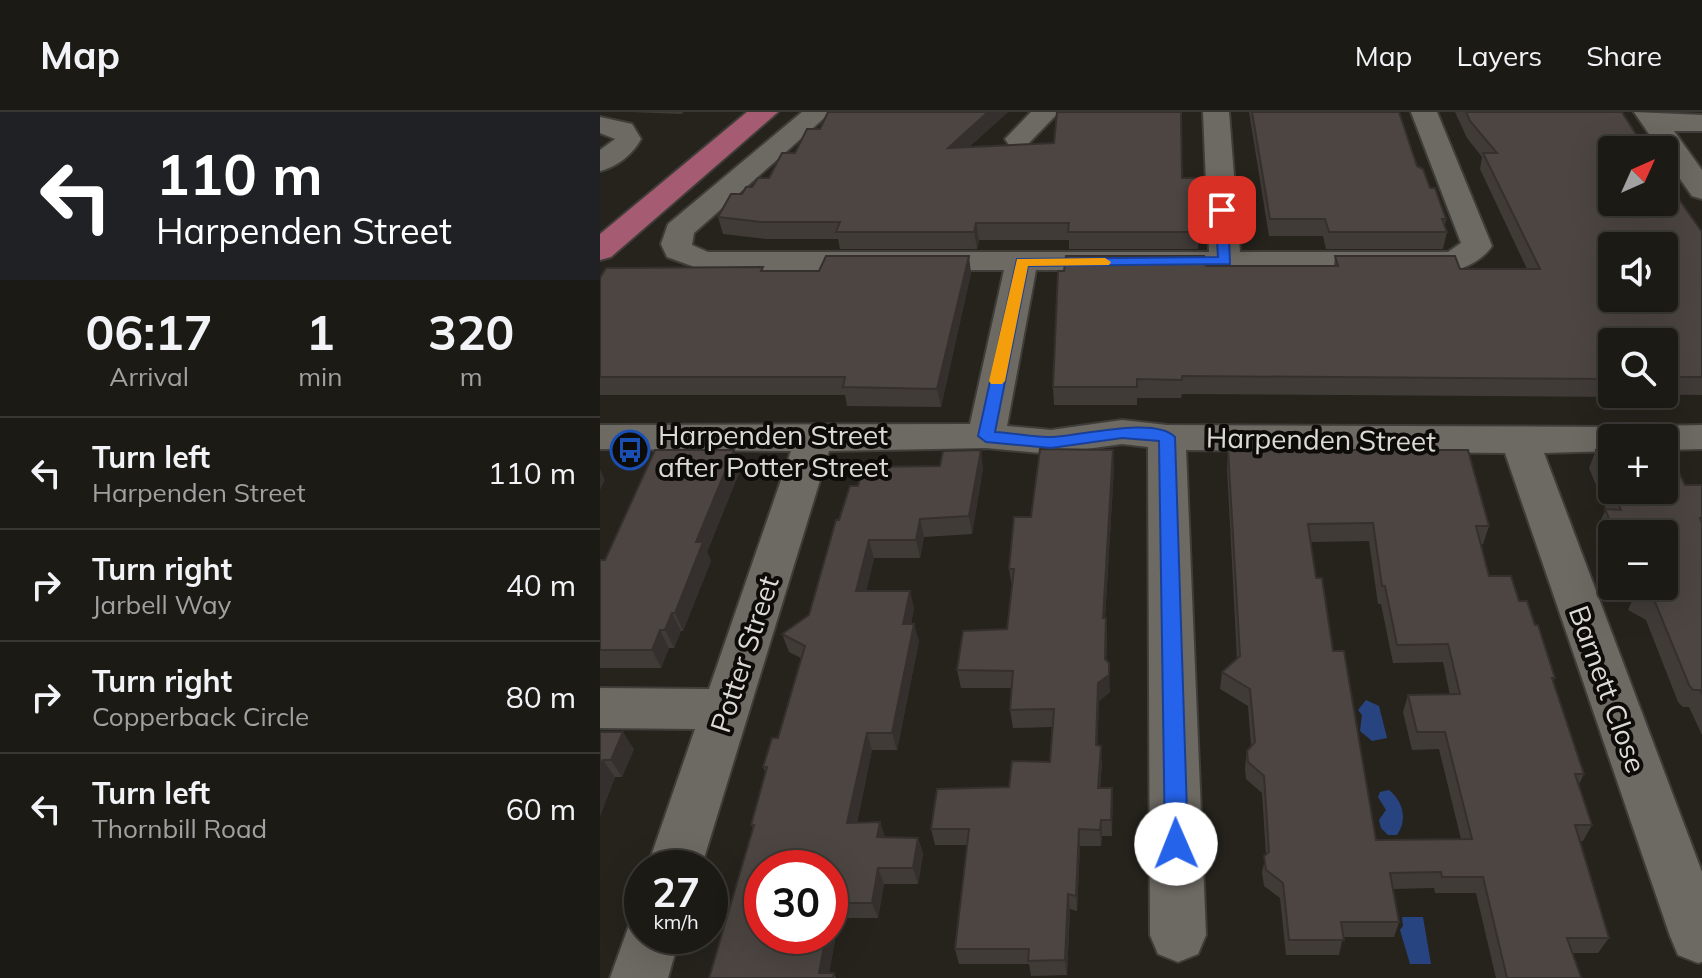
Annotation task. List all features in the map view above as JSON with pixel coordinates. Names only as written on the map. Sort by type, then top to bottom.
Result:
[{"type":"main road","points":[[600,250],[764,112]]},
{"type":"street","points":[[818,112],[679,230],[678,250],[703,261],[1455,261],[1477,246],[1424,112]]},
{"type":"street","points":[[1018,139],[1046,112]]},
{"type":"street","points":[[1216,112],[1225,261]]},
{"type":"street","points":[[1651,118],[1702,123]]},
{"type":"street","points":[[1651,118],[1702,190]]},
{"type":"street","points":[[600,125],[617,127],[627,134],[624,146],[600,163]]},
{"type":"street","points":[[986,436],[1022,262]]},
{"type":"street","name":"Harpenden Street","points":[[600,437],[814,439],[986,436],[1051,442],[1122,432],[1167,437],[1598,439]]},
{"type":"street","points":[[1167,437],[1178,935]]},
{"type":"street","points":[[1678,438],[1702,437]]},
{"type":"street","name":"Potter Street","points":[[680,850],[814,439]]},
{"type":"street","name":"Barnett Close","points":[[1520,441],[1698,936]]},
{"type":"street","points":[[600,708],[726,709]]},
{"type":"street","points":[[639,978],[646,954]]},
{"type":"water","points":[[1366,700],[1379,706],[1387,738],[1372,741],[1360,731],[1362,715],[1358,710]]},
{"type":"water","points":[[1389,790],[1402,811],[1402,823],[1397,835],[1388,835],[1381,828],[1379,820],[1386,810],[1378,797],[1380,792]]},
{"type":"water","points":[[1402,917],[1423,917],[1431,964],[1410,964],[1400,930]]},
{"type":"building","points":[[828,112],[988,112],[948,148],[1054,143],[1057,112],[1181,112],[1182,178],[1195,178],[1201,220],[1196,220],[1198,232],[1068,232],[1069,223],[976,223],[974,232],[836,232],[840,222],[761,222],[718,217],[731,194],[742,194],[758,178],[769,178],[782,153],[795,153],[807,129],[820,129]]},
{"type":"building","points":[[1252,112],[1399,112],[1417,166],[1423,169],[1430,188],[1435,188],[1446,219],[1442,219],[1447,232],[1329,232],[1325,219],[1270,219]]},
{"type":"building","points":[[1466,112],[1622,112],[1637,136],[1598,136],[1598,216],[1678,216],[1678,198],[1702,232],[1702,377],[1678,377],[1678,328],[1598,328],[1598,379],[1182,376],[1182,380],[1137,379],[1137,387],[1053,387],[1058,271],[1064,271],[1066,256],[1204,256],[1206,266],[1338,266],[1335,256],[1455,256],[1460,269],[1540,269],[1483,153],[1497,153]]},
{"type":"building","points":[[826,256],[969,256],[937,389],[843,387],[845,377],[600,377],[600,278],[606,268],[763,267],[761,271],[819,271]]},
{"type":"building","points":[[1040,449],[1113,450],[1103,618],[1106,618],[1105,659],[1109,663],[1109,675],[1098,683],[1096,745],[1101,746],[1098,788],[1112,788],[1111,820],[1101,820],[1100,830],[1079,829],[1076,896],[1068,894],[1065,960],[1028,961],[1029,949],[955,949],[969,829],[931,829],[937,789],[1009,787],[1012,761],[1050,762],[1054,709],[1010,710],[1013,671],[957,670],[963,631],[1007,629],[1014,569],[1009,569],[1014,517],[1031,517]]},
{"type":"building","points":[[655,450],[734,450],[696,542],[703,542],[675,613],[672,613],[665,630],[660,630],[652,650],[600,650],[600,560],[605,560]]},
{"type":"building","points":[[981,450],[969,516],[920,519],[916,540],[869,540],[856,591],[910,591],[903,624],[914,624],[892,733],[867,733],[847,823],[880,822],[877,837],[918,838],[913,868],[878,868],[872,903],[848,903],[848,850],[747,850],[767,767],[763,767],[772,738],[778,738],[805,646],[782,634],[809,615],[836,520],[839,520],[850,486],[858,486],[863,467],[940,466],[943,451]]},
{"type":"building","points":[[1228,450],[1468,450],[1489,526],[1476,526],[1489,576],[1511,576],[1519,601],[1527,601],[1535,625],[1538,625],[1584,774],[1575,774],[1592,825],[1575,825],[1609,938],[1567,938],[1582,978],[1507,978],[1483,877],[1442,877],[1441,872],[1390,873],[1399,922],[1341,922],[1344,940],[1289,940],[1283,883],[1266,870],[1264,856],[1269,852],[1264,776],[1248,762],[1247,751],[1255,742],[1250,689],[1222,672],[1240,656]],"holes":[[[1373,523],[1382,586],[1385,586],[1397,645],[1448,644],[1460,694],[1408,695],[1417,732],[1445,732],[1472,839],[1376,840],[1344,651],[1333,651],[1322,578],[1316,578],[1308,524]]]},
{"type":"building","points":[[1678,471],[1685,485],[1702,485],[1702,694],[1689,685],[1655,602],[1651,600],[1678,600],[1678,520],[1610,520],[1605,509],[1621,510],[1619,504],[1678,504]]},
{"type":"building","points":[[600,732],[623,732],[611,760],[603,760],[600,768]]},
{"type":"building","points":[[744,859],[744,954],[823,954],[819,973],[834,973],[833,978],[709,978],[716,954],[728,954],[728,913]]},
{"type":"slow traffic","points":[[997,381],[1022,262],[1105,262]]},
{"type":"place","name":"Harpenden Street after Potter Street","points":[[630,450]]},
{"type":"route","points":[[1176,844],[1167,437],[1122,432],[1051,442],[986,436],[1022,262],[1225,261],[1222,210]]}]
